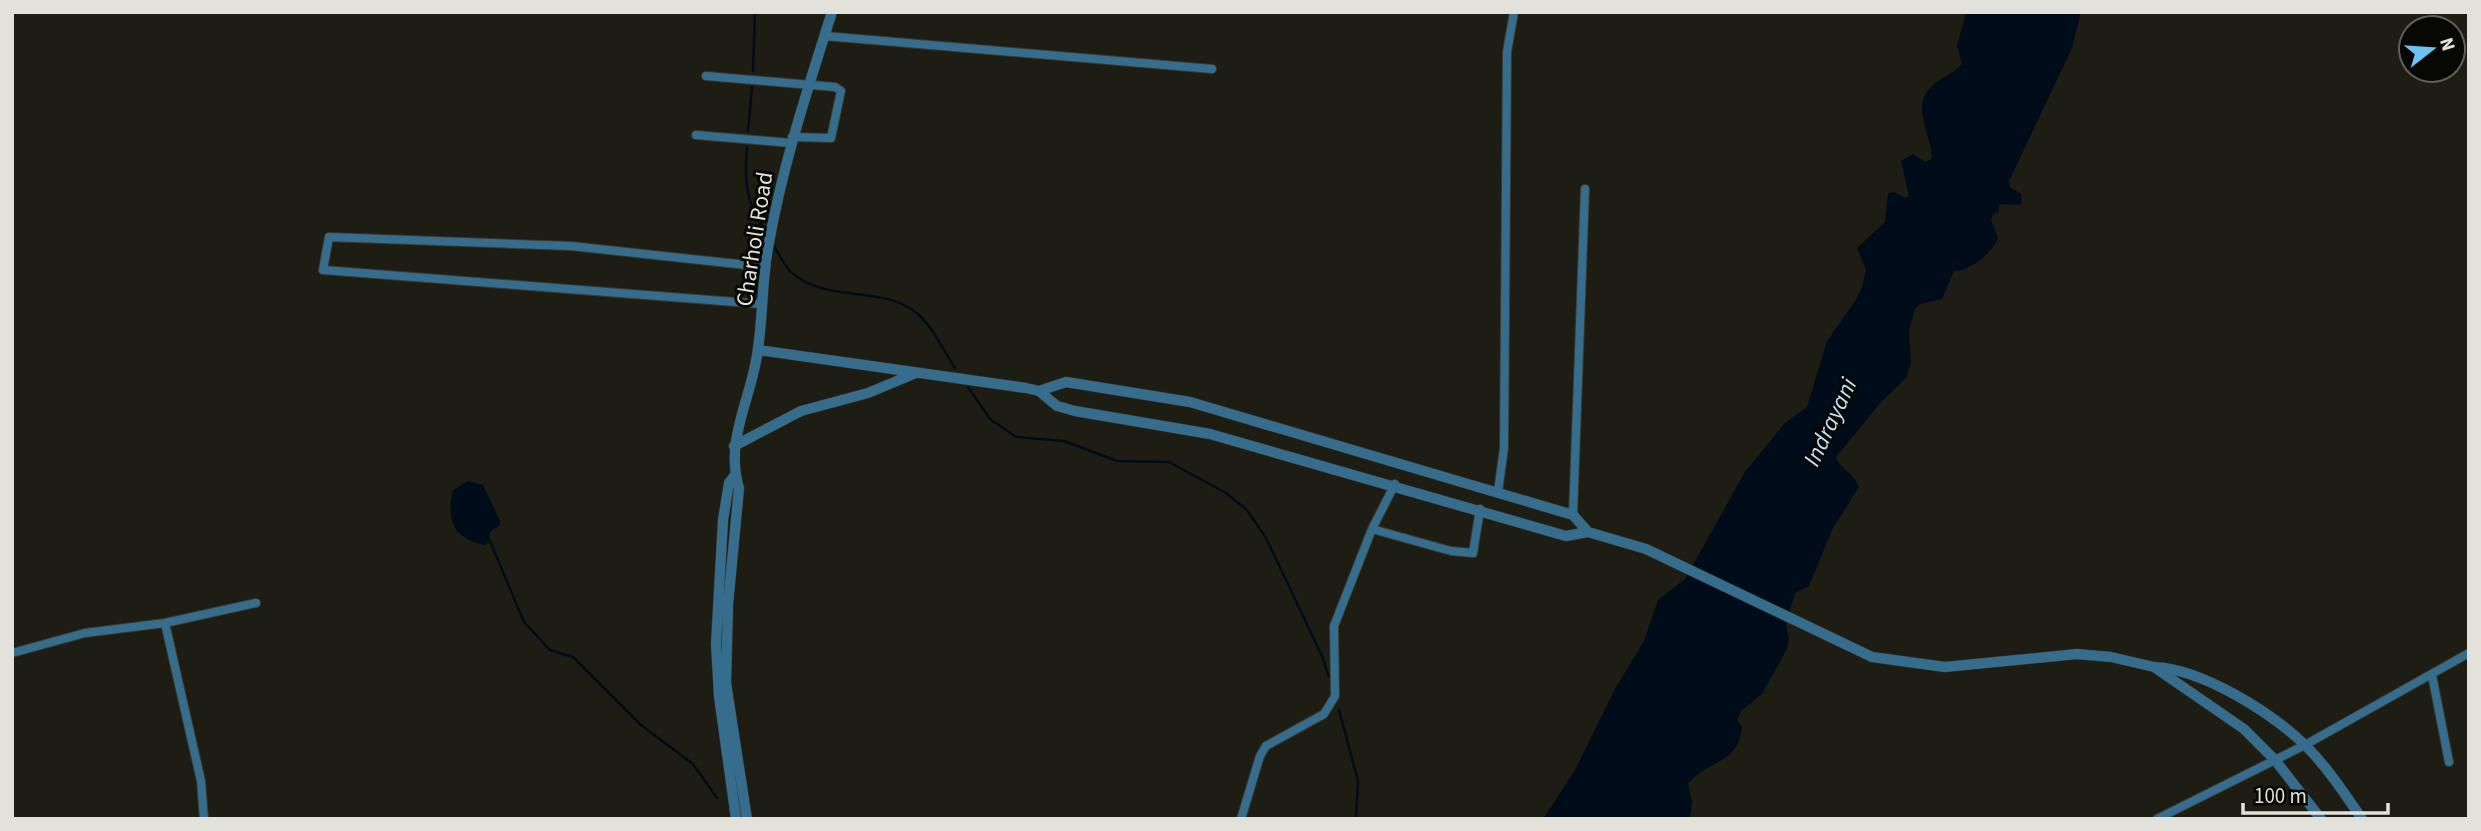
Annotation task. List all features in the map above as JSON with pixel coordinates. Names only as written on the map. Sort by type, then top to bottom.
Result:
[{"type":"street","name":"Charholi Road","points":[[736,819],[726,656],[739,488],[735,475],[734,446],[758,350],[765,267],[791,140],[832,12]]},
{"type":"street","points":[[1498,492],[1504,448],[1507,52],[1514,12]]},
{"type":"street","points":[[825,36],[1212,69]]},
{"type":"street","points":[[696,135],[825,140],[831,138],[833,132],[841,91],[808,85],[706,76]]},
{"type":"street","points":[[1573,515],[1585,189]]},
{"type":"street","points":[[761,304],[323,270],[329,237],[571,246],[765,267]]},
{"type":"street","points":[[758,350],[1039,391],[1066,382],[1190,402],[1573,515],[1588,532]]},
{"type":"street","points":[[734,446],[801,411],[868,393],[916,372]]},
{"type":"street","points":[[1039,391],[1057,406],[1075,411],[1210,434],[1395,484],[1566,536],[1588,532],[1646,549],[1872,657],[1945,667],[2077,654],[2186,672],[2259,711],[2305,745],[2361,819]]},
{"type":"street","points":[[1241,819],[1260,756],[1266,746],[1324,714],[1331,705],[1335,696],[1334,626],[1372,529],[1395,484]]},
{"type":"street","points":[[1372,529],[1451,551],[1473,553],[1480,509]]},
{"type":"street","points":[[12,653],[85,632],[164,623],[256,603]]},
{"type":"street","points":[[164,623],[201,781],[204,819]]},
{"type":"street","points":[[2157,819],[2305,745],[2469,653]]},
{"type":"street","points":[[2154,667],[2230,718],[2275,760],[2322,819]]},
{"type":"street","points":[[2432,675],[2449,762]]},
{"type":"street","name":"Charholi Road","points":[[731,751],[747,819]]},
{"type":"water","name":"Indrayani","points":[[1966,12],[2081,12],[2072,48],[2009,181],[2010,187],[2021,194],[2022,205],[1999,204],[1999,212],[1993,214],[1991,220],[1998,238],[1991,250],[1973,265],[1954,271],[1942,299],[1920,304],[1915,309],[1909,330],[1911,363],[1906,378],[1882,401],[1836,457],[1859,487],[1833,528],[1809,586],[1795,593],[1786,624],[1789,640],[1787,649],[1762,694],[1742,710],[1737,720],[1742,727],[1735,749],[1688,784],[1692,802],[1690,819],[1543,819],[1575,770],[1616,687],[1644,641],[1658,600],[1685,579],[1745,472],[1784,424],[1807,407],[1827,341],[1862,287],[1866,270],[1857,248],[1885,222],[1888,193],[1894,192],[1906,198],[1909,196],[1901,161],[1913,154],[1925,162],[1932,159],[1922,104],[1930,88],[1962,64],[1957,46]]},
{"type":"water","points":[[468,481],[483,485],[500,521],[500,525],[490,532],[490,541],[485,545],[459,533],[452,519],[453,490]]},
{"type":"waterway","points":[[753,71],[755,12]]},
{"type":"waterway","points":[[748,131],[752,87]]},
{"type":"waterway","points":[[747,147],[746,172],[750,202],[766,233]]},
{"type":"waterway","points":[[773,245],[788,269],[806,282],[837,292],[887,299],[918,314],[955,368]]},
{"type":"waterway","points":[[968,387],[990,419],[1016,437],[1064,441],[1117,461],[1169,462],[1226,493],[1247,510],[1266,538],[1322,656],[1329,677]]},
{"type":"waterway","points":[[490,541],[524,622],[550,650],[573,657],[641,725],[693,764],[717,798]]},
{"type":"waterway","points":[[1339,710],[1358,781],[1356,819]]}]
